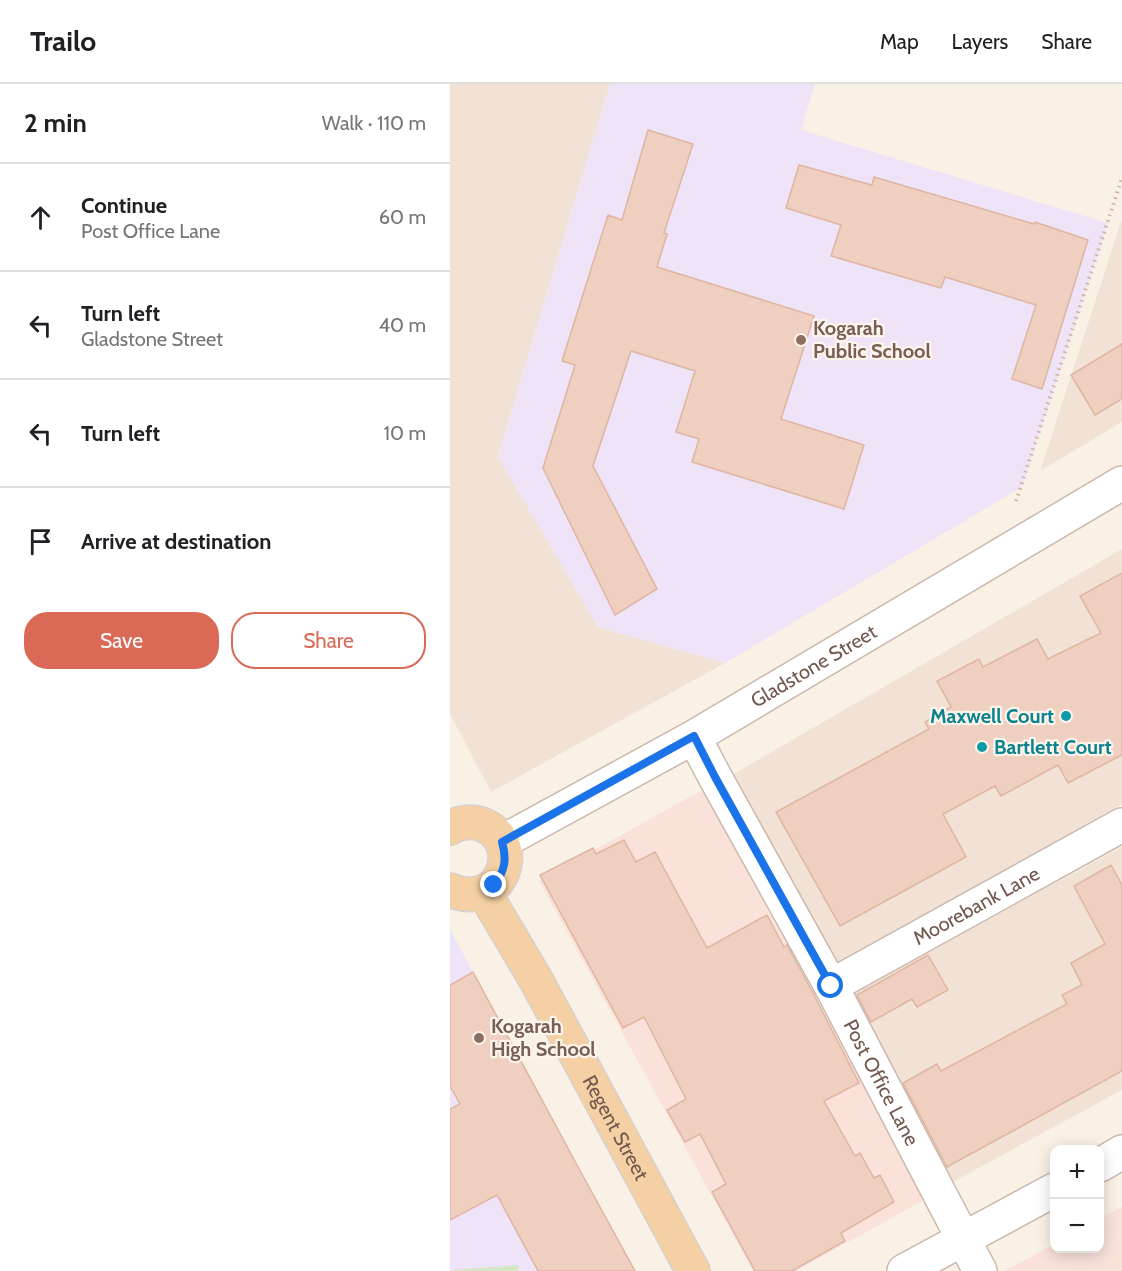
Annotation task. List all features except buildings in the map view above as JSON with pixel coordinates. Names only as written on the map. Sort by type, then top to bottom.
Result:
[{"type":"main road","points":[[450,890],[473,895],[484,892],[501,876],[505,865],[502,842],[486,826],[476,822],[451,824]]},
{"type":"main road","name":"Regent Street","points":[[484,892],[536,980],[693,1271]]},
{"type":"street","name":"Gladstone Street","points":[[502,842],[694,736],[1122,483]]},
{"type":"street","name":"Post Office Lane","points":[[694,736],[831,986],[980,1271]]},
{"type":"street","name":"Moorebank Lane","points":[[831,986],[1122,825]]},
{"type":"street","points":[[1104,1163],[1122,1152]]},
{"type":"street","points":[[904,1271],[1050,1192]]},
{"type":"path","points":[[1016,501],[1122,178]]},
{"type":"shaded area","points":[[450,84],[610,84],[498,457],[598,627],[725,663],[491,792],[450,714]]},
{"type":"shaded area","name":"Kogarah Public School","points":[[610,84],[815,84],[801,130],[1108,223],[1022,487],[725,663],[598,627],[498,457]]},
{"type":"shaded area","points":[[1122,219],[1122,422],[1040,471]]},
{"type":"shaded area","points":[[1122,549],[1122,804],[832,966],[732,775]]},
{"type":"shaded area","points":[[702,790],[926,1199],[796,1271],[753,1271],[539,881]]},
{"type":"shaded area","points":[[1122,847],[1122,1090],[949,1184],[847,996]]},
{"type":"shaded area","name":"Kogarah High School","points":[[450,929],[579,1170],[635,1271],[450,1271]]},
{"type":"shaded area","points":[[1122,1207],[1122,1271],[1005,1271],[1050,1246],[1050,1253],[1104,1253],[1104,1217]]},
{"type":"green space","points":[[518,1265],[518,1271],[454,1271],[454,1270]]},
{"type":"place","name":"Kogarah Public School","points":[[801,340]]},
{"type":"place","name":"Maxwell Court","points":[[1066,716]]},
{"type":"place","name":"Bartlett Court","points":[[982,747]]},
{"type":"place","name":"Kogarah High School","points":[[479,1038]]},
{"type":"route","points":[[494,885],[505,865],[502,842],[694,736],[831,986]]}]
